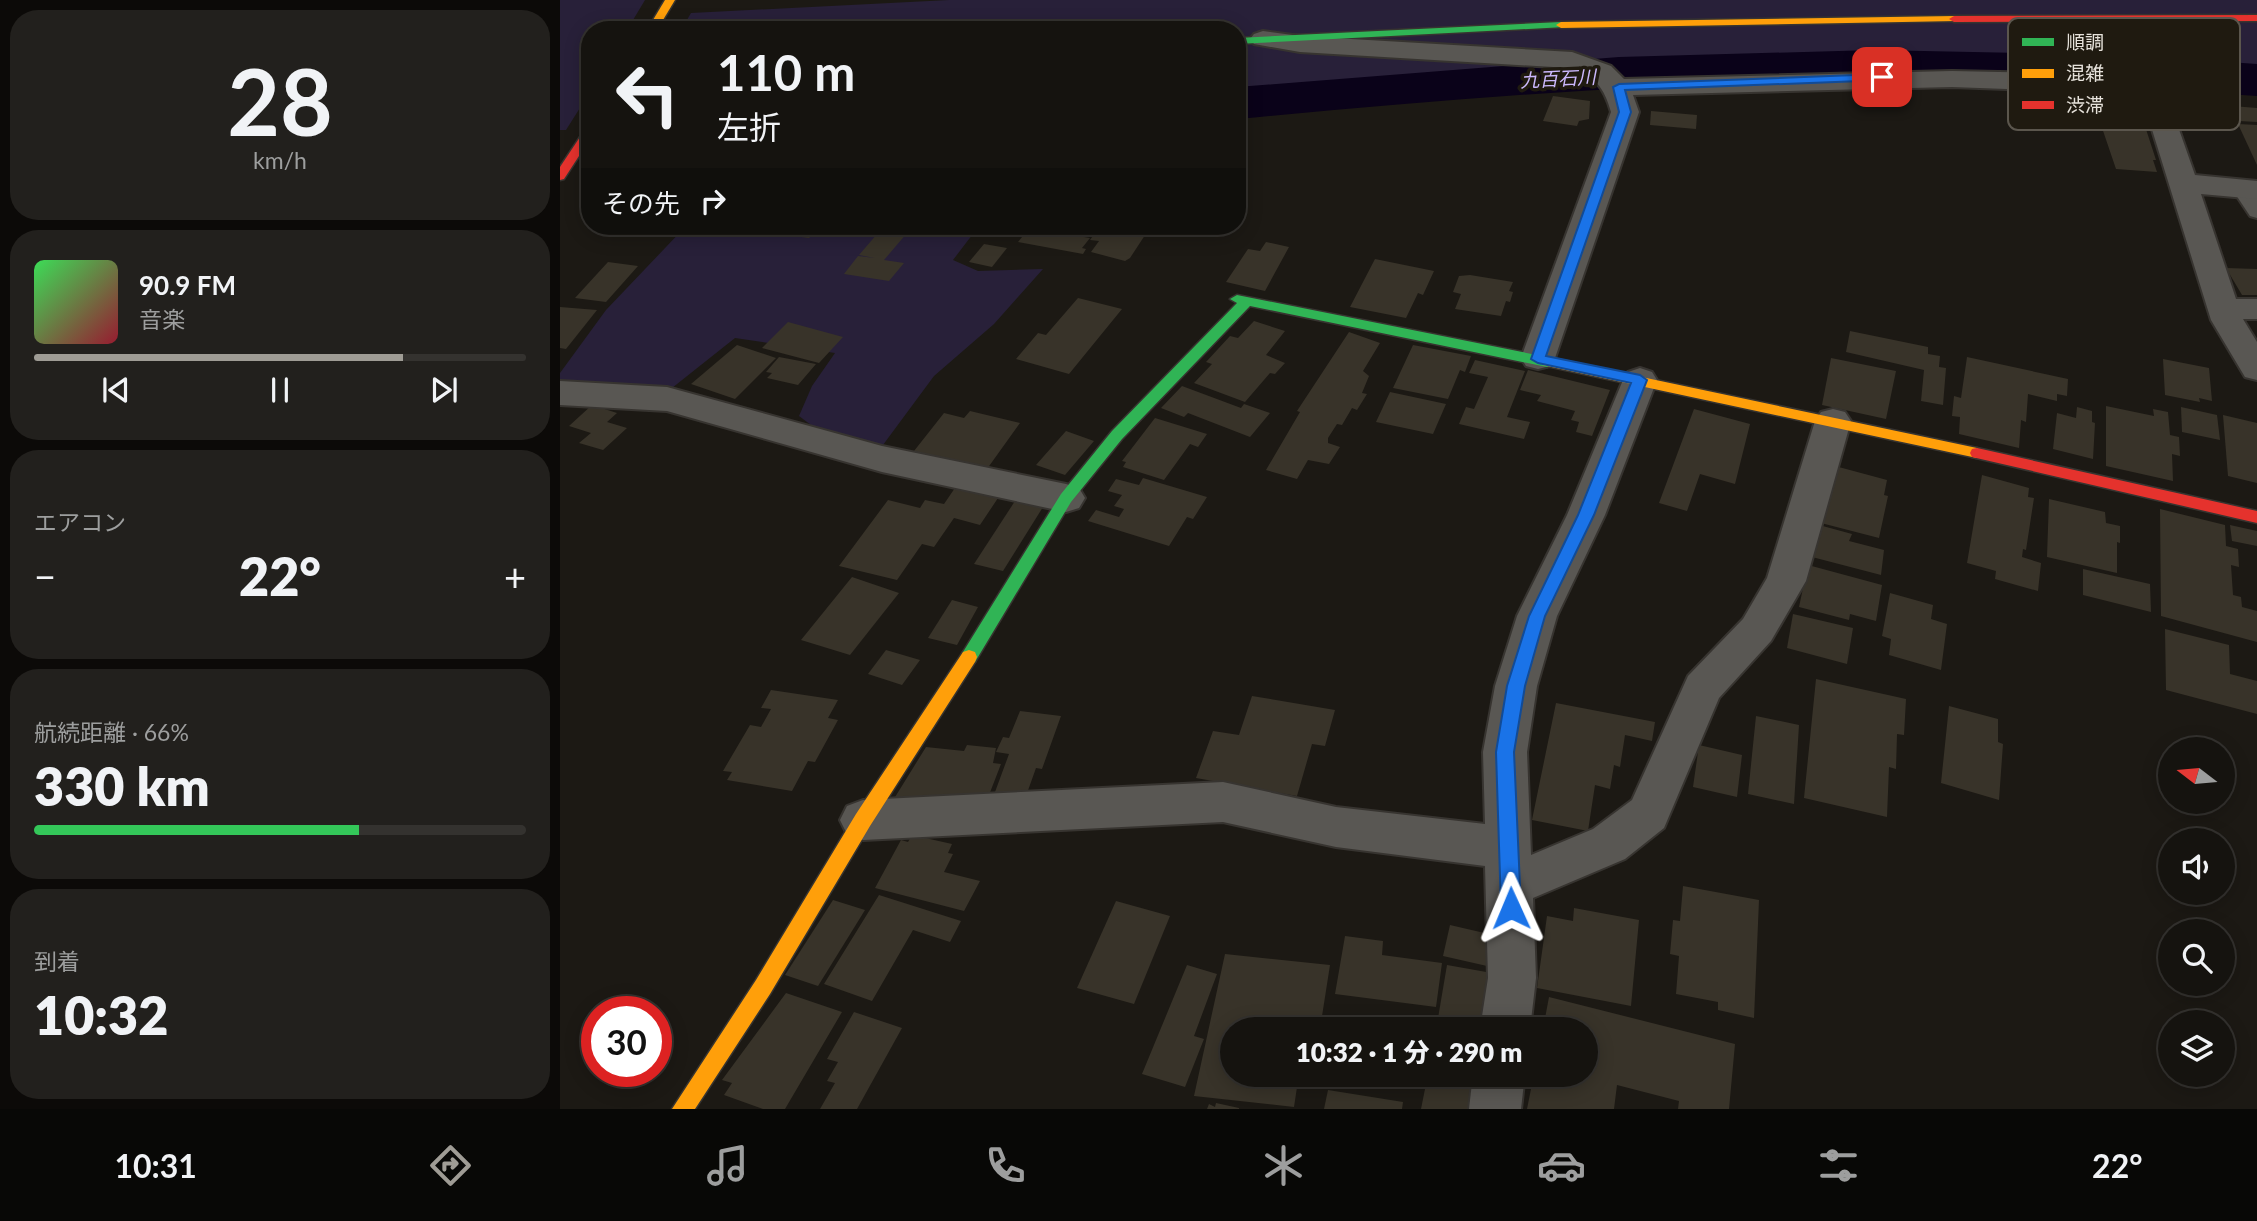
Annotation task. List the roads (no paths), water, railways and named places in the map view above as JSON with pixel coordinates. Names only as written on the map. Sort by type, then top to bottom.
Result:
[{"type":"street","points":[[657,21],[670,0]]},
{"type":"street","points":[[1249,40],[1416,29],[1821,19],[2008,19]]},
{"type":"street","points":[[1249,40],[1572,60],[1602,69],[1619,87],[1625,112],[1538,359]]},
{"type":"street","points":[[1619,87],[1855,77],[2008,78]]},
{"type":"street","points":[[2165,130],[2227,320],[2257,369]]},
{"type":"street","points":[[560,176],[581,144]]},
{"type":"street","points":[[2182,183],[2252,197]]},
{"type":"street","points":[[692,1107],[863,820],[966,662],[1066,498],[1117,435],[1242,299],[1833,421],[2257,517]]},
{"type":"street","points":[[2224,309],[2257,309]]},
{"type":"street","points":[[1507,1017],[1512,978],[1505,752],[1516,686],[1537,616],[1586,515],[1640,380]]},
{"type":"street","points":[[560,393],[667,399],[882,459],[1066,498]]},
{"type":"street","points":[[863,820],[1223,802],[1510,867],[1609,844],[1648,814],[1703,688],[1757,630],[1786,581],[1833,421]]},
{"type":"street","points":[[1494,1109],[1497,1087]]},
{"type":"waterway","name":"九百石川","points":[[1246,102],[1619,73],[1874,65],[2008,66]]},
{"type":"waterway","name":"九百石川","points":[[2240,79],[2257,80]]}]
